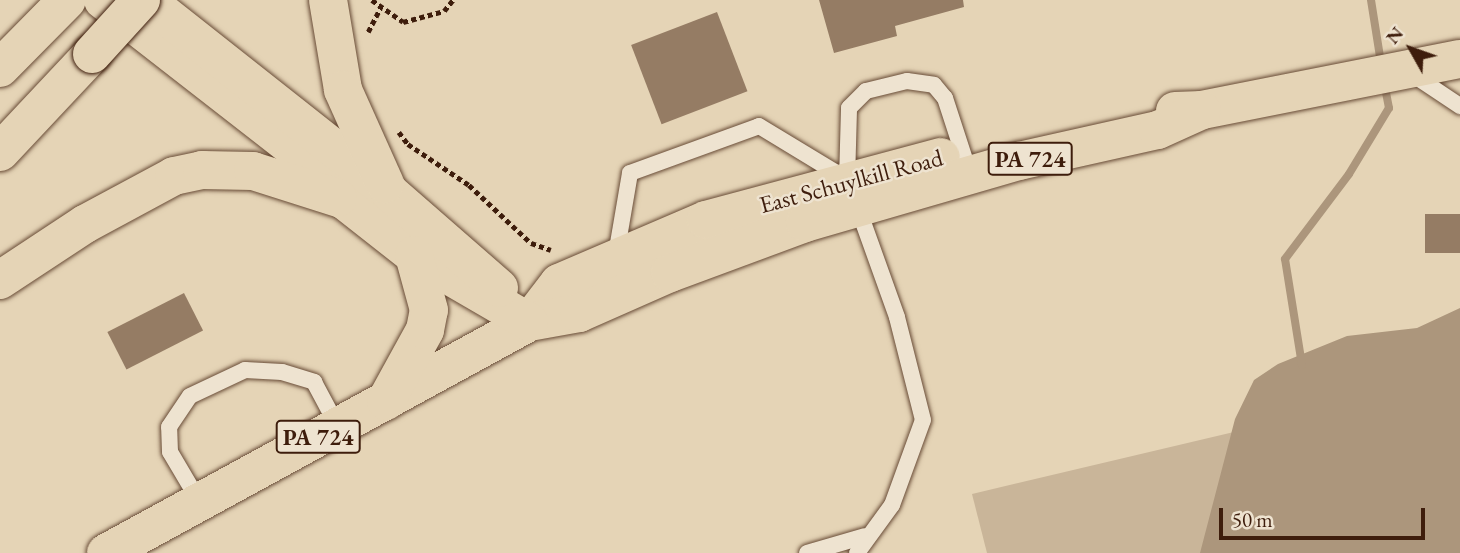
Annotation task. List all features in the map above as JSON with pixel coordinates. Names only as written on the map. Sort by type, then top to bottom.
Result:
[{"type":"main road","points":[[0,51],[66,0]]},
{"type":"main road","points":[[0,68],[66,0]]},
{"type":"main road","points":[[103,0],[321,170],[344,200],[414,255],[529,322]]},
{"type":"main road","points":[[0,152],[143,0],[389,192],[477,265],[529,322]]},
{"type":"main road","points":[[328,0],[343,90],[389,192]]},
{"type":"main road","name":"East Schuylkill Road","points":[[529,322],[559,283],[602,262],[706,220],[852,193],[966,163],[1158,130],[1202,110],[1460,59]]},
{"type":"main road","points":[[0,279],[85,223],[174,176],[202,170],[253,170],[302,183],[344,200]]},
{"type":"main road","name":"East Schuylkill Road","points":[[106,553],[529,322],[579,313],[737,247],[852,193]]},
{"type":"main road","points":[[386,401],[425,330],[429,310],[414,255]]},
{"type":"lane","points":[[1405,69],[1460,106]]},
{"type":"lane","points":[[857,553],[865,536],[892,505],[923,420],[897,317],[852,193],[849,108],[866,91],[907,81],[934,85],[945,98],[966,163]]},
{"type":"lane","points":[[602,262],[630,173],[760,126],[852,193]]},
{"type":"lane","points":[[199,501],[170,452],[169,427],[190,396],[244,370],[282,372],[314,382],[338,427]]},
{"type":"lane","points":[[807,553],[865,536]]},
{"type":"path","points":[[372,0],[403,22],[444,11],[453,0]]},
{"type":"path","points":[[366,35],[380,8]]},
{"type":"path","points":[[394,125],[408,144],[470,185],[531,243],[602,262]]},
{"type":"shaded area","points":[[1460,308],[1460,553],[1200,553],[1235,419],[1254,380],[1278,364],[1347,336],[1417,328]]},
{"type":"shaded area","points":[[1344,406],[1460,553],[987,553],[972,494]]},
{"type":"building","points":[[819,0],[963,0],[964,7],[895,26],[897,36],[834,53]]},
{"type":"building","points":[[717,12],[747,91],[662,124],[631,45]]},
{"type":"building","points":[[1425,214],[1460,214],[1460,253],[1425,253]]},
{"type":"building","points":[[184,293],[203,330],[126,369],[107,332]]},
{"type":"waterway","points":[[1371,0],[1381,63]]},
{"type":"waterway","points":[[1302,365],[1285,259],[1349,174],[1389,108],[1384,83]]}]
